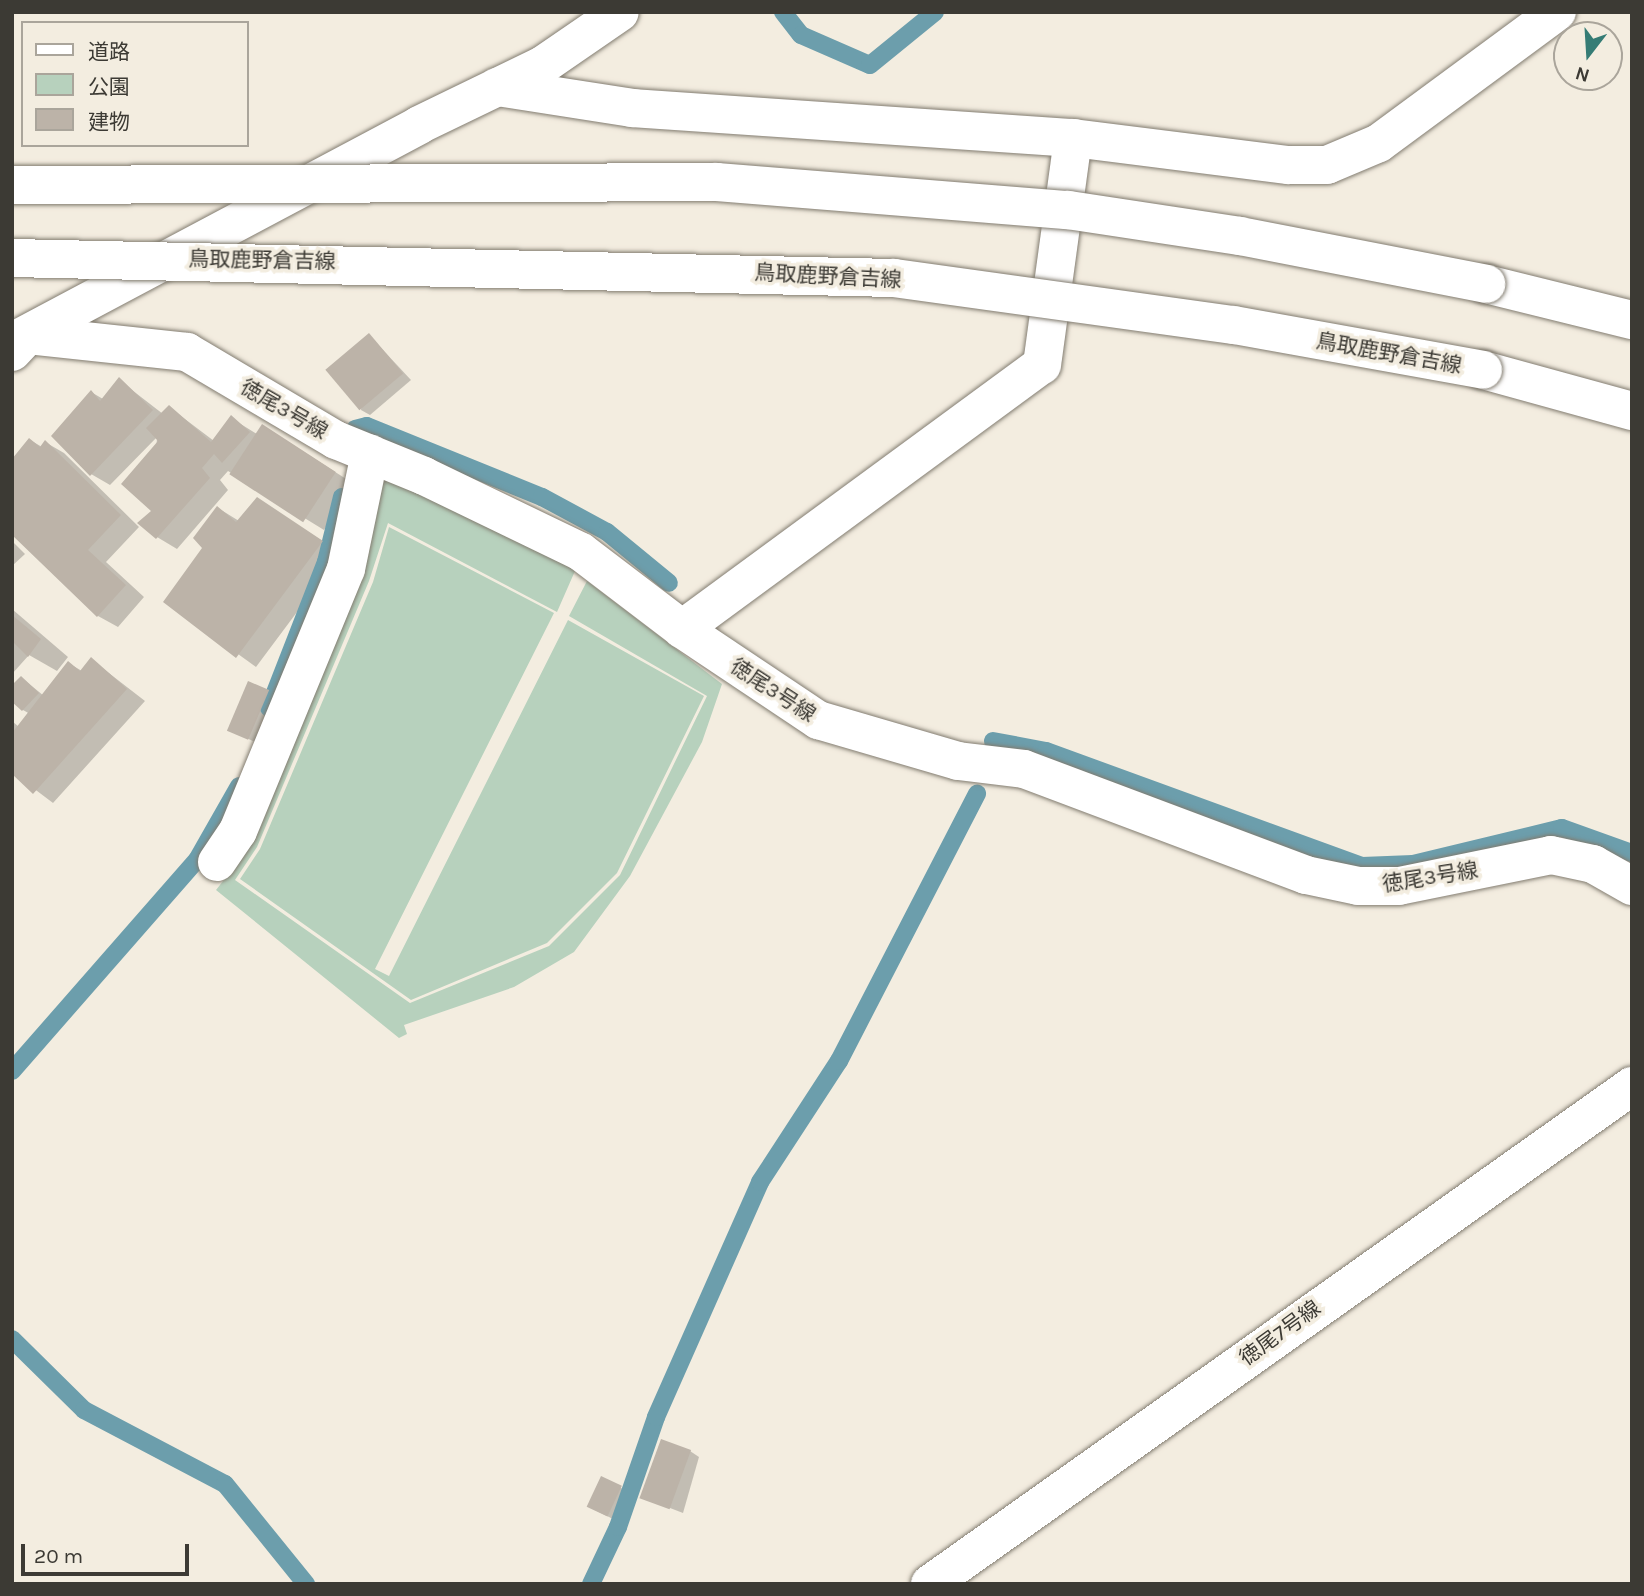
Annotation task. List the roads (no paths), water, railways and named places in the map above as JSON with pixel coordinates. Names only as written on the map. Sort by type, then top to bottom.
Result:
[{"type":"street","points":[[18,342],[542,65],[620,12]]},
{"type":"street","points":[[497,88],[632,108],[1073,138],[1288,165],[1327,165],[1379,143],[1557,12]]},
{"type":"street","points":[[682,629],[1042,365],[1073,138]]},
{"type":"street","points":[[12,185],[730,183],[1068,211],[1240,236],[1486,284],[1632,320]]},
{"type":"street","name":"鳥取鹿野倉吉線","points":[[12,258],[285,260],[894,278],[1234,325],[1483,370],[1632,411]]},
{"type":"street","name":"徳尾3号線","points":[[18,342],[187,352],[336,440],[370,453],[581,552],[682,629],[818,720],[958,761],[1024,769],[1306,875],[1358,886],[1399,886],[1551,855],[1593,864],[1632,886]]},
{"type":"street","points":[[217,862],[238,831],[346,569],[370,453]]},
{"type":"street","name":"徳尾7号線","points":[[930,1584],[1632,1086]]},
{"type":"waterway","points":[[783,12],[801,35],[870,65],[935,12]]},
{"type":"waterway","points":[[355,429],[367,426],[542,497],[607,532],[669,583]]},
{"type":"waterway","points":[[269,708],[326,562],[342,497]]},
{"type":"waterway","points":[[993,741],[1046,751],[1362,866],[1413,864],[1562,828],[1632,853]]},
{"type":"waterway","points":[[12,1071],[197,860],[239,786]]},
{"type":"waterway","points":[[591,1584],[618,1527],[656,1417],[760,1182],[839,1061],[977,794]]},
{"type":"waterway","points":[[12,1339],[84,1410],[225,1484],[306,1584]]}]
